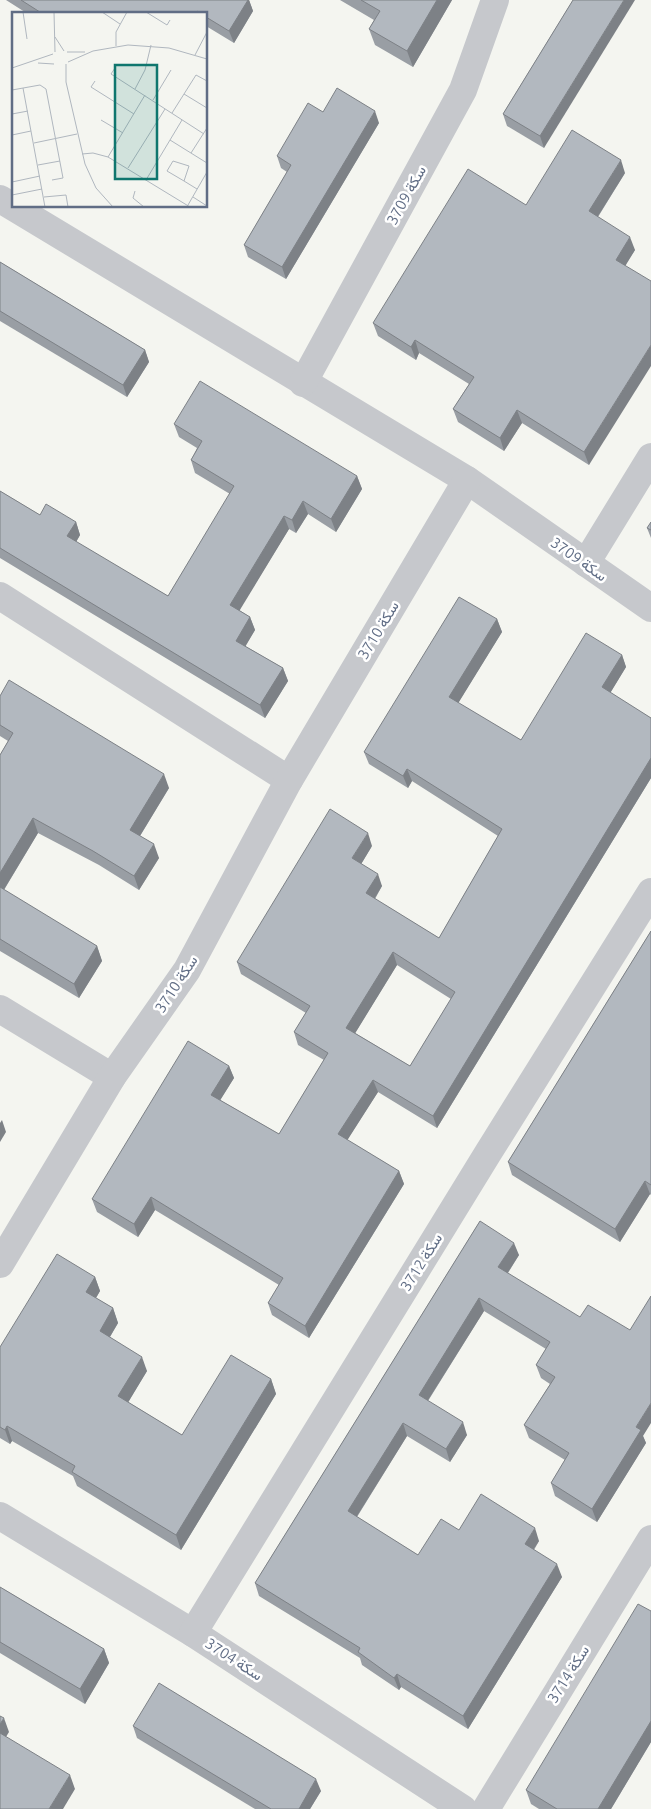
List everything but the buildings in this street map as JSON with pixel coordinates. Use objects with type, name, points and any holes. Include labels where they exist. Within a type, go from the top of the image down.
[{"type":"street","name":"سكة 3709","points":[[303,383],[463,90],[495,0]]},
{"type":"street","name":"سكة 3709","points":[[0,199],[12,206]]},
{"type":"street","name":"سكة 3709","points":[[15,208],[467,480],[651,608]]},
{"type":"street","points":[[586,563],[651,457]]},
{"type":"street","name":"سكة 3710","points":[[0,1264],[112,1077],[187,970],[289,780],[467,480]]},
{"type":"street","points":[[0,596],[289,780]]},
{"type":"street","name":"سكة 3712","points":[[193,1633],[651,892]]},
{"type":"street","points":[[0,1010],[112,1077]]},
{"type":"street","name":"سكة 3704","points":[[0,1516],[193,1633],[463,1809]]},
{"type":"street","name":"سكة 3714","points":[[486,1809],[651,1539]]}]
